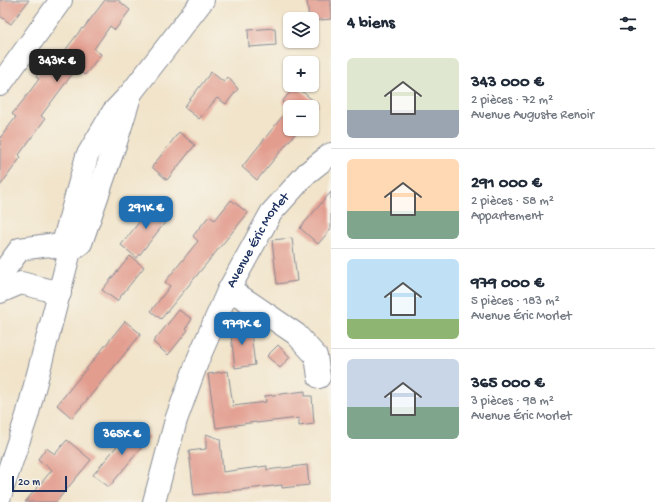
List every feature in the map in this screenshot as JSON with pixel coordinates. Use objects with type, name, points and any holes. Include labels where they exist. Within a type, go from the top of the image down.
[{"type":"street","points":[[0,85],[61,0]]},
{"type":"street","points":[[0,496],[27,416],[70,251],[81,243],[116,142],[131,93],[203,0]]},
{"type":"street","name":"Avenue Éric Morlet","points":[[154,502],[176,420],[199,357],[228,291],[271,213],[307,173],[331,154]]},
{"type":"street","points":[[0,276],[20,249],[49,245],[70,251]]},
{"type":"street","points":[[0,292],[21,282],[60,294]]},
{"type":"street","points":[[228,291],[240,296],[296,334],[316,356],[319,377]]},
{"type":"building","points":[[0,0],[29,0],[11,24],[0,16]]},
{"type":"building","points":[[105,0],[118,0],[130,10],[115,30],[110,26],[94,49],[101,54],[85,75],[76,69],[41,116],[45,119],[19,155],[21,157],[0,186],[0,138],[16,117],[12,114],[39,79],[36,77],[46,63],[52,68]]},
{"type":"building","points":[[331,0],[331,19],[319,20],[319,12],[308,12],[307,1]]},
{"type":"building","points":[[275,28],[276,45],[249,47],[248,30]]},
{"type":"building","points":[[211,72],[224,82],[228,77],[238,89],[226,104],[217,98],[199,119],[184,107]]},
{"type":"building","points":[[290,92],[303,92],[313,100],[284,100]]},
{"type":"building","points":[[283,116],[283,136],[293,136],[257,180],[242,167]]},
{"type":"building","points":[[179,132],[195,145],[167,180],[152,167]]},
{"type":"building","points":[[331,192],[331,229],[318,244],[300,228]]},
{"type":"building","points":[[231,200],[248,213],[161,319],[151,311],[170,286],[165,282],[198,241],[193,236],[209,216],[215,220]]},
{"type":"building","points":[[155,202],[171,215],[137,258],[121,245]]},
{"type":"building","points":[[292,238],[297,281],[277,284],[272,240]]},
{"type":"building","points":[[130,256],[144,267],[117,301],[102,290]]},
{"type":"building","points":[[179,310],[192,319],[186,328],[188,330],[168,355],[153,342]]},
{"type":"building","points":[[125,321],[141,334],[72,418],[57,405]]},
{"type":"building","points":[[250,325],[255,365],[235,368],[230,328]]},
{"type":"building","points":[[278,345],[290,357],[280,368],[267,356]]},
{"type":"building","points":[[228,371],[233,406],[266,402],[265,396],[305,391],[305,396],[312,396],[314,424],[299,426],[299,418],[216,428],[208,374]]},
{"type":"building","points":[[135,424],[150,437],[109,487],[93,475]]},
{"type":"building","points":[[206,434],[220,439],[223,472],[267,466],[267,470],[307,465],[309,485],[282,488],[282,485],[194,495],[189,451],[206,449]]},
{"type":"building","points":[[67,440],[91,460],[56,502],[25,502],[52,470],[38,459],[46,448],[55,454]]}]
